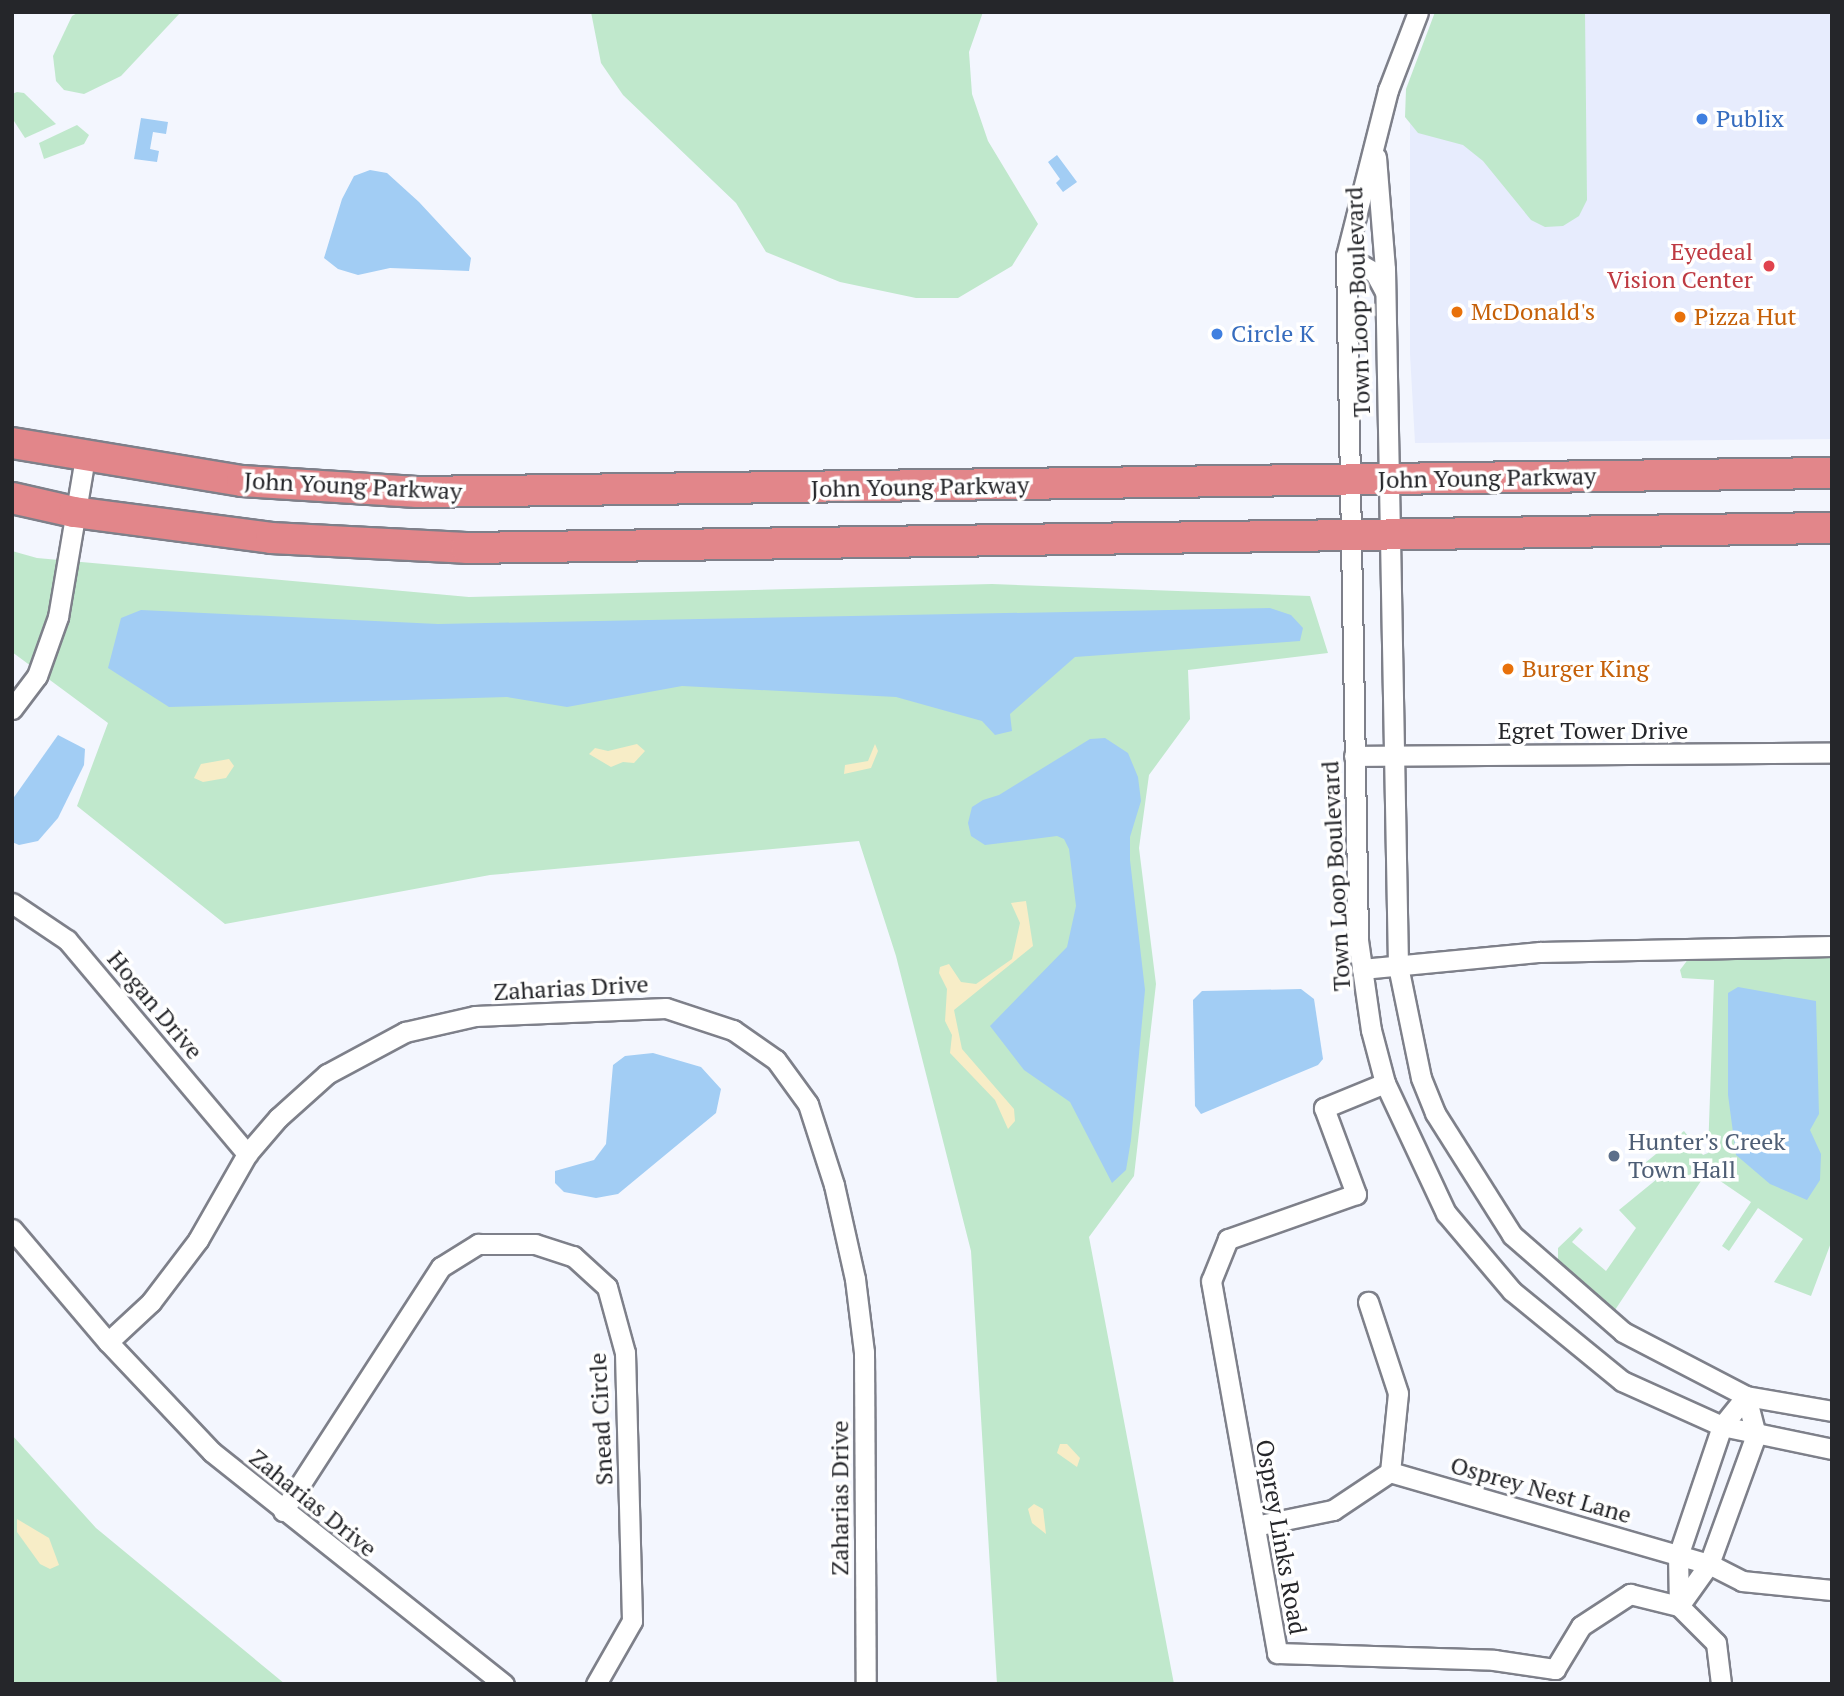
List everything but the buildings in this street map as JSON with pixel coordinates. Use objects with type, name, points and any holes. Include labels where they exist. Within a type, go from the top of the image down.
[{"type":"highway","name":"John Young Parkway","points":[[12,443],[85,458],[242,481],[417,492],[1832,473]]},
{"type":"highway","points":[[12,498],[74,512],[271,538],[466,548],[1832,528]]},
{"type":"street","name":"Town Loop Boulevard","points":[[1418,12],[1388,90],[1346,256],[1348,534],[1362,969],[1371,1030],[1385,1083],[1446,1213],[1512,1291],[1622,1381],[1721,1426],[1756,1436],[1832,1449]]},
{"type":"street","name":"Town Loop Boulevard","points":[[1375,142],[1385,293],[1398,966],[1421,1078],[1435,1113],[1512,1235],[1623,1332],[1746,1396],[1832,1411]]},
{"type":"street","points":[[1346,256],[1375,273],[1385,293]]},
{"type":"street","points":[[12,709],[37,676],[58,617],[85,458]]},
{"type":"street","name":"Egret Tower Drive","points":[[1354,756],[1832,753]]},
{"type":"street","name":"Hogan Drive","points":[[12,903],[66,940],[247,1154]]},
{"type":"street","points":[[1362,969],[1540,952],[1832,946]]},
{"type":"street","name":"Zaharias Drive","points":[[108,1342],[151,1302],[198,1240],[247,1154],[327,1074],[405,1032],[475,1016],[666,1008],[755,1042],[776,1060],[808,1104],[834,1185],[855,1279],[864,1352],[866,1684]]},
{"type":"street","name":"Osprey Links Road","points":[[1385,1083],[1324,1108],[1356,1194],[1228,1239],[1211,1281],[1277,1653],[1494,1660],[1555,1669],[1581,1626],[1630,1594],[1679,1606]]},
{"type":"street","name":"Zaharias Drive","points":[[12,1229],[108,1342],[212,1452],[504,1684]]},
{"type":"street","name":"Snead Circle","points":[[283,1511],[441,1267],[478,1244],[535,1244],[573,1256],[607,1287],[625,1353],[632,1621],[596,1684]]},
{"type":"street","points":[[1255,1526],[1333,1510],[1390,1472],[1398,1393],[1368,1302]]},
{"type":"street","points":[[1721,1684],[1716,1643],[1679,1606],[1678,1556],[1721,1426],[1746,1396]]},
{"type":"street","points":[[1679,1606],[1709,1564],[1756,1436],[1746,1396]]},
{"type":"street","name":"Osprey Nest Lane","points":[[1390,1472],[1709,1564],[1742,1581],[1832,1590]]},
{"type":"shaded area","points":[[1443,12],[1832,12],[1832,439],[1415,443],[1410,354],[1410,107]]},
{"type":"green space","points":[[79,12],[181,12],[121,76],[84,94],[64,90],[56,81],[53,56],[72,16]]},
{"type":"green space","points":[[591,12],[983,12],[969,52],[972,94],[988,141],[1038,224],[1012,266],[958,298],[916,298],[840,282],[766,252],[736,203],[623,95],[601,63]]},
{"type":"green space","points":[[1435,12],[1585,12],[1587,200],[1579,216],[1563,226],[1545,227],[1531,220],[1483,161],[1463,145],[1418,133],[1405,117],[1406,89]]},
{"type":"green space","points":[[24,93],[56,124],[25,138],[12,118],[12,94]]},
{"type":"green space","points":[[77,125],[89,135],[84,144],[44,159],[39,143]]},
{"type":"green space","points":[[12,551],[37,558],[469,597],[992,584],[1310,596],[1328,653],[1188,670],[1190,719],[1149,775],[1139,848],[1156,984],[1134,1176],[1089,1237],[1174,1684],[997,1684],[971,1251],[896,956],[859,841],[490,875],[225,924],[77,806],[108,723],[12,652]]},
{"type":"green space","points":[[1787,954],[1832,956],[1832,1240],[1811,1296],[1774,1282],[1803,1239],[1758,1208],[1729,1251],[1722,1246],[1751,1202],[1707,1172],[1613,1313],[1558,1265],[1558,1248],[1580,1227],[1583,1230],[1572,1242],[1606,1271],[1636,1228],[1619,1210],[1657,1179],[1645,1163],[1684,1131],[1703,1155],[1708,1153],[1714,980],[1682,978],[1680,970],[1689,958]]},
{"type":"green space","points":[[12,1435],[96,1528],[285,1684],[12,1684]]},
{"type":"sand","points":[[637,744],[645,751],[634,763],[623,762],[611,767],[589,754],[595,748],[608,751]]},
{"type":"sand","points":[[875,744],[878,751],[871,768],[844,774],[845,765],[868,761]]},
{"type":"sand","points":[[229,759],[234,766],[226,778],[203,782],[194,778],[201,764]]},
{"type":"sand","points":[[1026,901],[1033,946],[954,1010],[962,1049],[1014,1109],[1015,1121],[1008,1129],[995,1100],[950,1053],[952,1035],[945,1021],[947,989],[939,973],[940,967],[949,964],[961,982],[976,984],[1012,959],[1020,923],[1011,903]]},
{"type":"sand","points":[[1060,1444],[1067,1444],[1080,1458],[1077,1467],[1057,1453]]},
{"type":"sand","points":[[1034,1504],[1043,1509],[1046,1534],[1032,1523],[1028,1509]]},
{"type":"sand","points":[[17,1519],[49,1538],[59,1565],[50,1569],[40,1564],[17,1532]]},
{"type":"water","points":[[141,118],[168,122],[166,134],[153,132],[150,149],[159,151],[157,162],[134,159]]},
{"type":"water","points":[[1057,155],[1077,182],[1063,192],[1056,183],[1060,179],[1048,162]]},
{"type":"water","points":[[370,170],[387,173],[419,202],[471,258],[469,271],[390,268],[358,275],[338,269],[324,258],[342,199],[354,176]]},
{"type":"water","points":[[1270,608],[1291,615],[1303,628],[1300,641],[1075,657],[1010,714],[1012,731],[995,735],[982,721],[896,697],[682,686],[567,707],[507,697],[169,707],[108,668],[121,618],[141,610],[438,624]]},
{"type":"water","points":[[58,735],[85,749],[84,765],[58,818],[38,841],[19,845],[12,842],[12,800]]},
{"type":"water","points":[[1105,738],[1128,753],[1138,777],[1141,801],[1130,837],[1130,860],[1145,990],[1126,1170],[1112,1183],[1070,1102],[1024,1070],[990,1026],[1067,947],[1076,906],[1069,849],[1064,839],[1057,836],[985,845],[971,836],[968,823],[972,807],[983,800],[999,795],[1090,739]]},
{"type":"water","points":[[1738,987],[1816,1001],[1819,1114],[1810,1130],[1821,1154],[1820,1180],[1807,1200],[1770,1184],[1736,1155],[1728,1095],[1728,993]]},
{"type":"water","points":[[1301,989],[1314,999],[1323,1059],[1318,1065],[1201,1114],[1195,1106],[1193,1000],[1202,991]]},
{"type":"water","points":[[653,1053],[701,1067],[721,1089],[716,1113],[618,1194],[596,1198],[564,1192],[555,1183],[555,1171],[594,1160],[606,1144],[613,1065],[625,1056]]},
{"type":"place","name":"Publix","points":[[1702,119]]},
{"type":"place","name":"Eyedeal Vision Center","points":[[1769,266]]},
{"type":"place","name":"McDonald's","points":[[1457,312]]},
{"type":"place","name":"Pizza Hut","points":[[1680,317]]},
{"type":"place","name":"Circle K","points":[[1217,334]]},
{"type":"place","name":"Burger King","points":[[1508,669]]},
{"type":"place","name":"Hunter's Creek Town Hall","points":[[1614,1156]]}]
